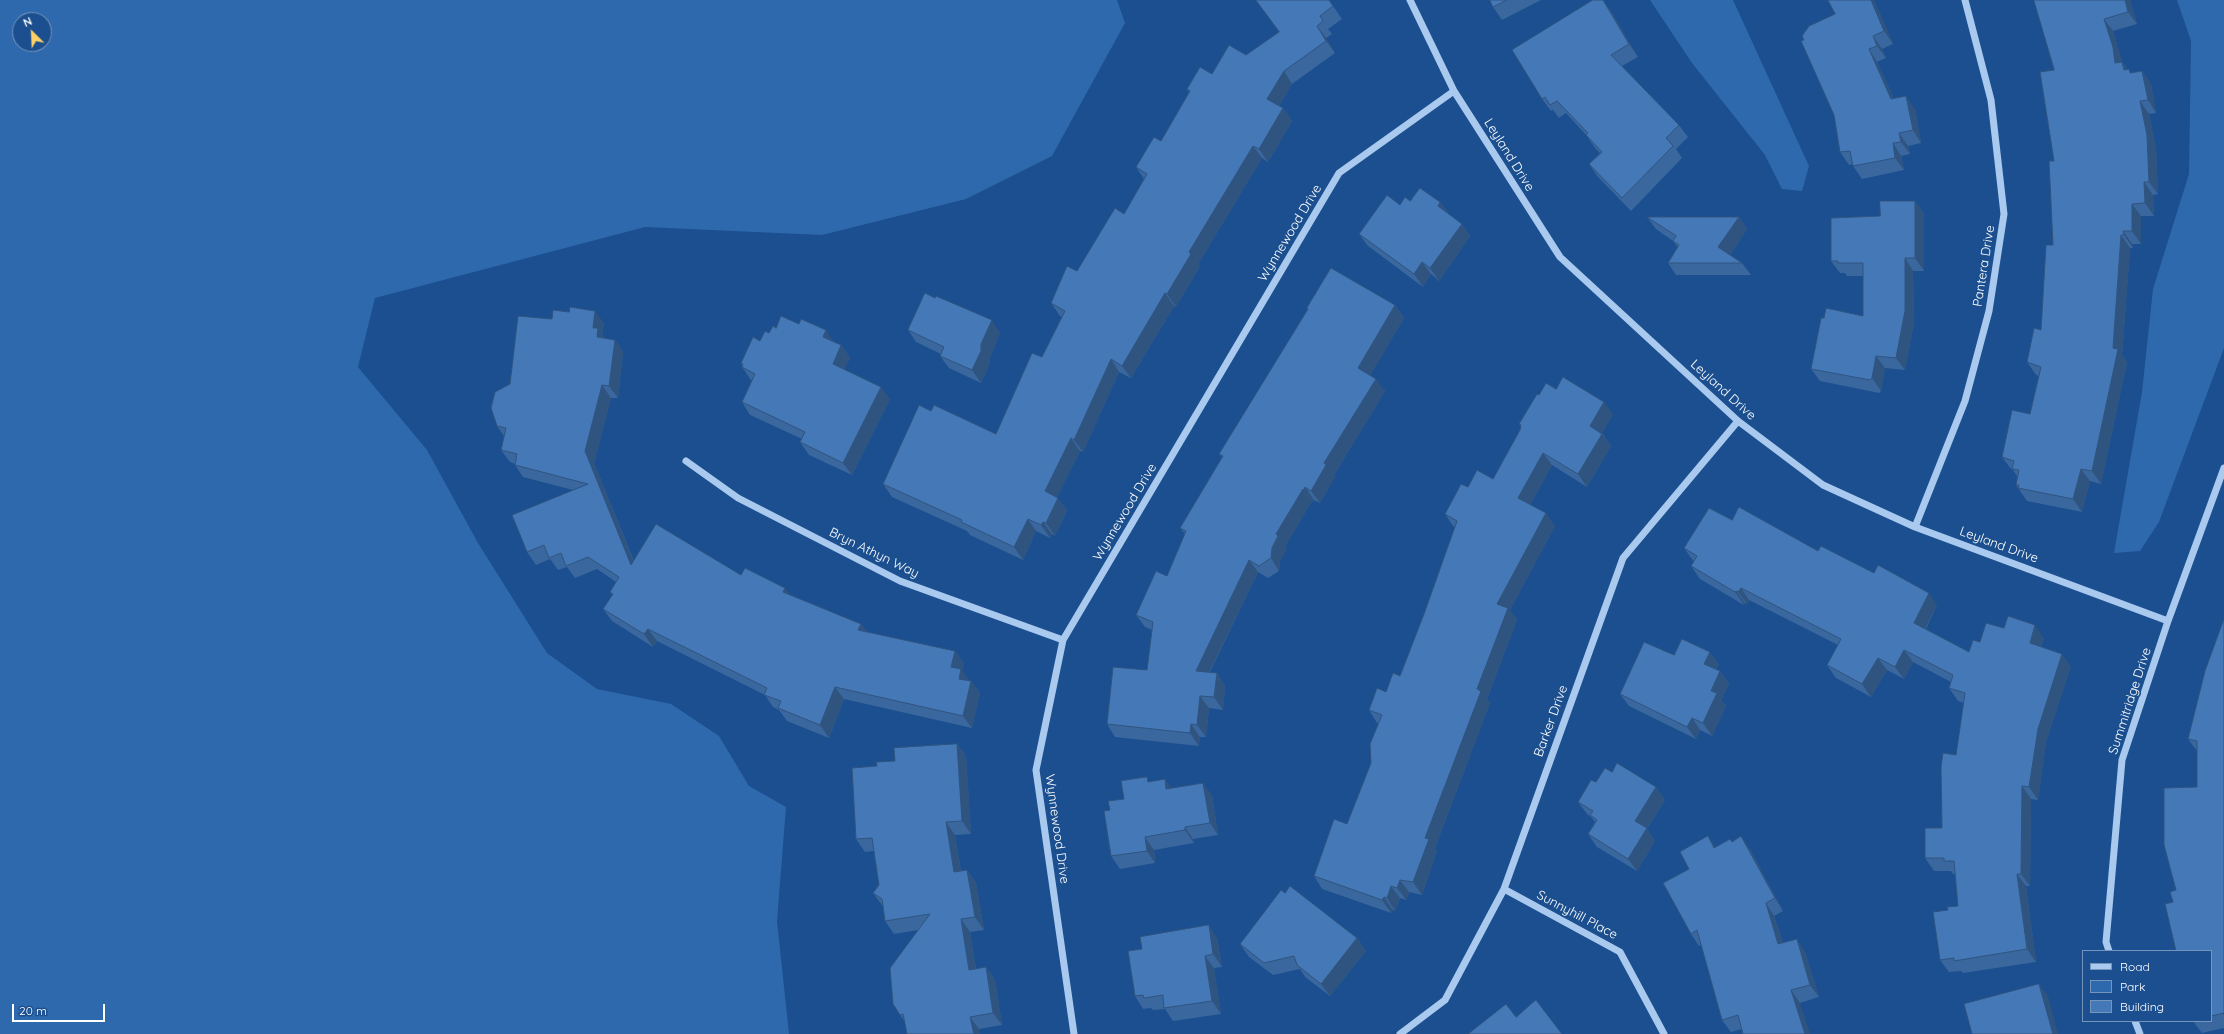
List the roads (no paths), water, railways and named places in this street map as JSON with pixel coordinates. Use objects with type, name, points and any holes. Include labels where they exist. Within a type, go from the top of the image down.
[{"type":"street","name":"Leyland Drive","points":[[1410,0],[1454,91],[1560,257],[1738,421],[1823,485],[1915,527],[2168,621]]},
{"type":"street","name":"Pantera Drive","points":[[1915,527],[1965,402],[1989,311],[2004,214],[1991,100],[1964,0]]},
{"type":"street","name":"Wynnewood Drive","points":[[1074,1034],[1036,770],[1063,640],[1339,173],[1454,91]]},
{"type":"street","name":"Barker Drive","points":[[1400,1034],[1445,1000],[1504,889],[1623,558],[1738,421]]},
{"type":"street","name":"Bryn Athyn Way","points":[[686,461],[738,498],[900,581],[1063,640]]},
{"type":"street","name":"Summitridge Drive","points":[[2109,950],[2106,942],[2122,760],[2168,621],[2224,468]]},
{"type":"street","name":"Sunnyhill Place","points":[[1504,889],[1620,952],[1664,1034]]},
{"type":"street","points":[[2135,1022],[2140,1034]]}]
